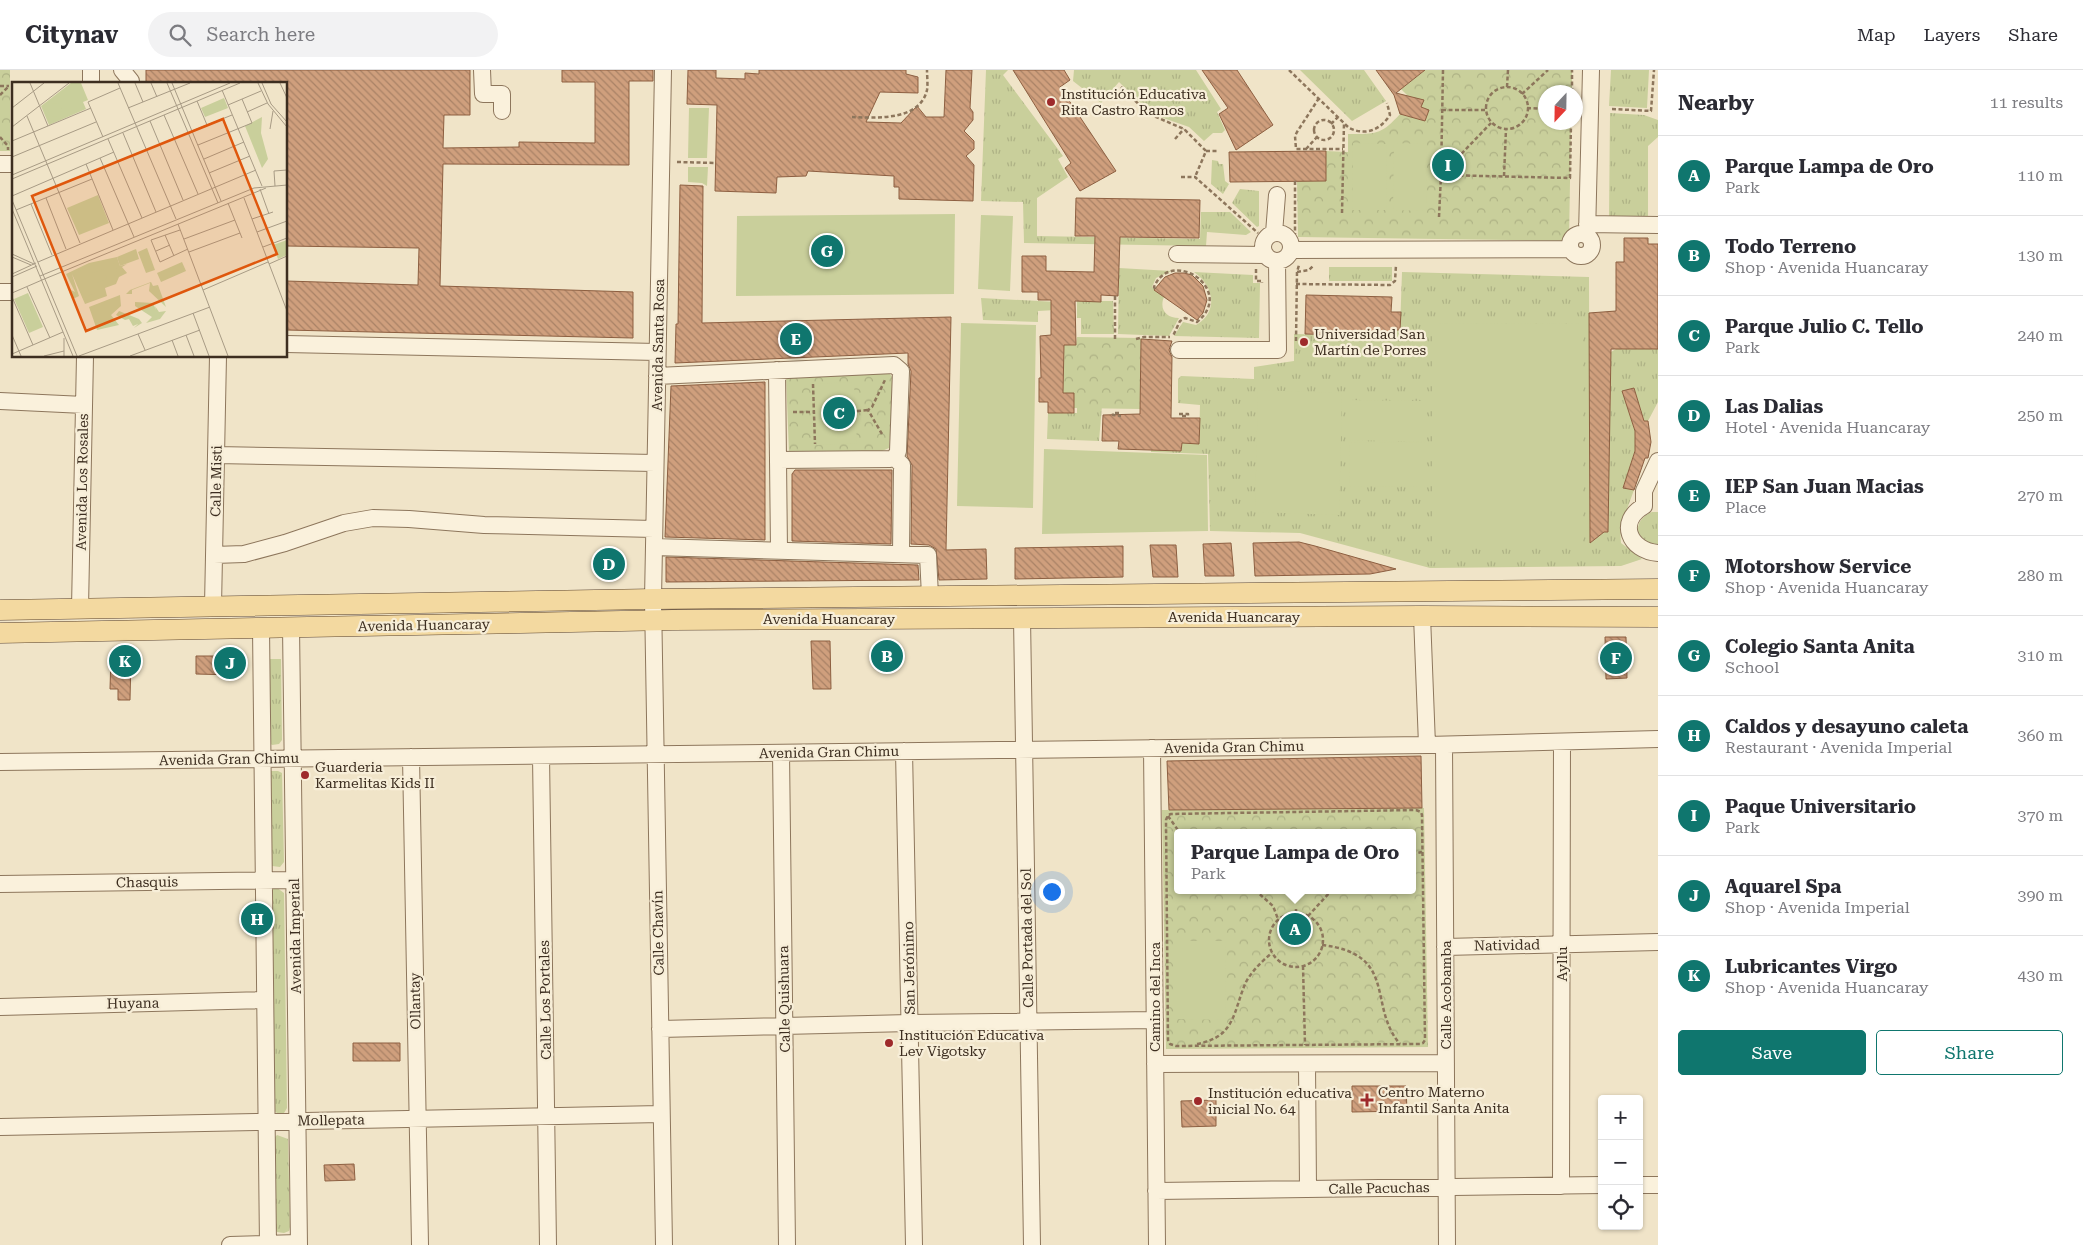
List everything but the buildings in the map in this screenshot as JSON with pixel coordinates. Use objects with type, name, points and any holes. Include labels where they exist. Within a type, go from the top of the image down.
[{"type":"main road","name":"Avenida Huancaray","points":[[0,610],[653,599],[1658,588]]},
{"type":"main road","name":"Avenida Huancaray","points":[[0,633],[653,621],[1422,616],[1658,617]]},
{"type":"street","points":[[122,70],[131,82]]},
{"type":"street","points":[[482,70],[483,94],[502,94],[502,111]]},
{"type":"street","name":"Avenida Santa Rosa","points":[[653,621],[663,70]]},
{"type":"street","points":[[1293,245],[1570,249],[1580,256],[1589,252],[1592,242],[1587,229],[1591,70]]},
{"type":"street","points":[[1274,233],[1277,195]]},
{"type":"street","points":[[1587,229],[1658,225]]},
{"type":"street","points":[[1176,344],[1278,350],[1263,250],[1264,242],[1266,237],[1279,233],[1287,237],[1293,245]]},
{"type":"street","points":[[1177,254],[1266,260],[1286,258],[1293,245]]},
{"type":"street","points":[[288,344],[657,352]]},
{"type":"street","name":"Avenida Los Rosales","points":[[80,608],[85,358]]},
{"type":"street","name":"Calle Misti","points":[[213,606],[218,358]]},
{"type":"street","points":[[657,376],[894,365],[899,367],[901,371],[898,451],[895,458]]},
{"type":"street","points":[[777,370],[779,550]]},
{"type":"street","points":[[0,400],[84,405]]},
{"type":"street","points":[[216,455],[655,464]]},
{"type":"street","points":[[778,460],[895,458]]},
{"type":"street","points":[[895,458],[902,465],[900,553]]},
{"type":"street","points":[[1658,461],[1644,491],[1651,506],[1638,509],[1630,520],[1630,534],[1634,542],[1640,548],[1658,553]]},
{"type":"street","points":[[214,555],[244,554],[285,543],[344,523],[373,518],[484,525],[654,529]]},
{"type":"street","points":[[654,546],[928,555],[930,596]]},
{"type":"street","points":[[1422,616],[1427,745]]},
{"type":"street","name":"Calle Portada del Sol","points":[[1022,618],[1023,750],[1030,1022],[1032,1245]]},
{"type":"street","name":"Calle Chavín","points":[[653,621],[664,1245]]},
{"type":"street","name":"Avenida Imperial","points":[[291,627],[298,1244]]},
{"type":"street","points":[[261,628],[268,1245]]},
{"type":"street","name":"Avenida Gran Chimu","points":[[0,762],[1444,745],[1658,739]]},
{"type":"street","name":"Ayllu","points":[[1561,1186],[1562,742]]},
{"type":"street","name":"Calle Acobamba","points":[[1444,745],[1447,1245]]},
{"type":"street","name":"Camino del Inca","points":[[1152,748],[1157,1245]]},
{"type":"street","name":"San Jerónimo","points":[[904,751],[914,1245]]},
{"type":"street","name":"Calle Quishuara","points":[[781,753],[787,1245]]},
{"type":"street","name":"Calle Los Portales","points":[[541,756],[548,1245]]},
{"type":"street","name":"Ollantay","points":[[411,757],[420,1245]]},
{"type":"street","name":"Chasquis","points":[[0,884],[294,880]]},
{"type":"street","name":"Natividad","points":[[1445,947],[1658,942]]},
{"type":"street","name":"Huyana","points":[[0,1007],[265,1000]]},
{"type":"street","points":[[660,1029],[1155,1020]]},
{"type":"street","points":[[1155,1064],[1446,1063]]},
{"type":"street","points":[[1307,1064],[1308,1189]]},
{"type":"street","name":"Mollepata","points":[[0,1127],[661,1114]]},
{"type":"street","name":"Calle Pacuchas","points":[[1156,1191],[1598,1185]]},
{"type":"street","points":[[1643,1185],[1658,1185]]},
{"type":"street","points":[[230,1245],[298,1244]]},
{"type":"path","points":[[852,117],[881,119],[907,112],[921,103],[927,90],[927,70]]},
{"type":"path","points":[[1290,70],[1349,128],[1360,132],[1375,130],[1390,115],[1387,103]]},
{"type":"path","points":[[1439,216],[1443,70]]},
{"type":"path","points":[[1507,87],[1508,70]]},
{"type":"path","points":[[1522,94],[1548,70]]},
{"type":"path","points":[[1572,70],[1572,85]]},
{"type":"path","points":[[1612,109],[1651,112],[1654,70]]},
{"type":"path","points":[[0,86],[9,86],[0,95]]},
{"type":"path","points":[[1120,87],[1152,116],[1184,129],[1206,151],[1219,151]]},
{"type":"path","points":[[1507,87],[1514,88],[1522,94],[1527,103],[1526,117],[1517,127],[1506,129],[1497,127],[1491,122],[1485,110],[1489,96],[1494,91],[1507,87]]},
{"type":"path","points":[[1319,98],[1295,136],[1296,149],[1343,149]]},
{"type":"path","points":[[1527,108],[1538,108]]},
{"type":"path","points":[[1442,110],[1485,110]]},
{"type":"path","points":[[1331,124],[1338,117]]},
{"type":"path","points":[[1323,120],[1331,124],[1334,130],[1330,138],[1324,140],[1317,137],[1314,129],[1317,123],[1323,120]]},
{"type":"path","points":[[1342,212],[1344,122]]},
{"type":"path","points":[[1441,175],[1491,122]]},
{"type":"path","points":[[1175,139],[1184,129]]},
{"type":"path","points":[[1504,176],[1506,129]]},
{"type":"path","points":[[1441,175],[1570,178],[1571,130]]},
{"type":"path","points":[[0,137],[8,146]]},
{"type":"path","points":[[1306,149],[1317,137]]},
{"type":"path","points":[[1195,176],[1206,151]]},
{"type":"path","points":[[677,162],[716,163]]},
{"type":"path","points":[[1181,177],[1195,176],[1258,233]]},
{"type":"path","points":[[1293,245],[1295,181]]},
{"type":"path","points":[[1262,281],[1256,281],[1266,260]]},
{"type":"path","points":[[1296,284],[1390,285],[1395,281],[1396,263]]},
{"type":"path","points":[[1155,289],[1155,284],[1161,277],[1178,271],[1192,273],[1200,278],[1208,291],[1210,297],[1202,319],[1197,322],[1185,318],[1180,321],[1176,344]]},
{"type":"path","points":[[1296,341],[1297,272]]},
{"type":"path","points":[[1115,296],[1115,339]]},
{"type":"path","points":[[857,411],[868,410],[872,407],[887,375]]},
{"type":"path","points":[[813,377],[816,448]]},
{"type":"path","points":[[868,410],[887,442]]},
{"type":"path","points":[[791,412],[814,412]]},
{"type":"path","points":[[1179,414],[1188,414],[1188,416],[1182,416],[1182,418]]},
{"type":"path","points":[[1416,810],[1421,812],[1425,1040],[1420,1044],[1188,1046],[1170,1044],[1168,1040],[1166,820],[1168,815],[1416,810]]},
{"type":"path","points":[[1168,815],[1177,829]]},
{"type":"path","points":[[1416,853],[1422,852]]},
{"type":"path","points":[[1260,894],[1273,906],[1278,919]]},
{"type":"path","points":[[1308,916],[1328,894]]},
{"type":"path","points":[[1296,907],[1296,914]]},
{"type":"path","points":[[1296,914],[1308,916],[1313,920],[1321,931],[1322,945],[1316,958],[1303,966],[1294,967],[1285,965],[1278,960],[1272,953],[1268,941],[1271,929],[1278,919],[1285,915],[1296,914]]},
{"type":"path","points":[[1322,945],[1348,950],[1368,965],[1380,988],[1393,1036],[1400,1044]]},
{"type":"path","points":[[1188,1046],[1208,1042],[1219,1036],[1231,1024],[1247,981],[1258,966],[1272,953]]},
{"type":"path","points":[[1303,966],[1305,1045]]},
{"type":"green space","points":[[0,70],[10,70],[10,151],[0,151]]},
{"type":"green space","points":[[986,70],[1008,70],[1003,75],[1063,156],[1058,159],[1068,177],[1037,198],[1037,236],[1200,239],[1201,212],[1230,212],[1251,232],[1246,235],[1207,232],[1206,246],[1024,243],[1023,202],[981,201]]},
{"type":"green space","points":[[1074,70],[1196,70],[1221,109],[1217,112],[1225,130],[1222,133],[1213,133],[1204,141],[1189,127],[1152,114],[1119,82],[1101,103],[1073,81]]},
{"type":"green space","points":[[1300,70],[1364,70],[1386,101],[1352,121]]},
{"type":"green space","points":[[1422,70],[1572,70],[1572,85],[1538,85],[1538,130],[1571,130],[1569,241],[1298,237],[1297,181],[1326,181],[1326,151],[1348,152],[1348,134],[1365,134],[1383,130],[1400,114],[1425,121],[1429,110],[1421,107],[1423,100],[1408,96],[1401,89],[1423,72]]},
{"type":"green space","points":[[1611,70],[1649,70],[1647,108],[1609,106]]},
{"type":"green space","points":[[689,108],[709,108],[707,158],[688,158]]},
{"type":"green space","points":[[1610,113],[1644,115],[1658,120],[1658,137],[1648,146],[1648,218],[1609,217]]},
{"type":"green space","points":[[1353,143],[1387,144],[1386,210],[1352,210]]},
{"type":"green space","points":[[1394,143],[1427,144],[1426,211],[1393,210]]},
{"type":"green space","points":[[1212,160],[1223,164],[1225,181],[1229,184],[1223,194],[1211,184]]},
{"type":"green space","points":[[688,167],[708,167],[707,186],[702,183],[688,182]]},
{"type":"green space","points":[[1240,189],[1259,191],[1259,226],[1257,227],[1232,203]]},
{"type":"green space","points":[[955,214],[954,294],[736,296],[737,216]]},
{"type":"green space","points":[[981,215],[1013,216],[1010,291],[978,289]]},
{"type":"green space","points":[[1329,267],[1392,267],[1392,281],[1329,281]]},
{"type":"green space","points":[[1119,268],[1171,271],[1156,278],[1152,287],[1164,297],[1162,305],[1167,315],[1179,318],[1169,336],[1118,334]]},
{"type":"green space","points":[[1194,272],[1253,275],[1253,283],[1260,283],[1259,338],[1174,336],[1183,322],[1196,325],[1203,320],[1211,306],[1211,299],[1206,284]]},
{"type":"green space","points":[[1402,272],[1589,277],[1590,543],[1608,529],[1611,352],[1616,349],[1658,349],[1658,402],[1648,421],[1644,421],[1634,388],[1622,391],[1635,431],[1635,451],[1623,488],[1634,490],[1620,528],[1621,543],[1642,559],[1621,566],[1430,568],[1300,533],[1210,531],[1208,454],[1151,452],[1151,446],[1181,451],[1182,443],[1199,443],[1200,405],[1178,403],[1178,379],[1181,376],[1254,379],[1254,367],[1294,361],[1294,334],[1390,336],[1391,330],[1400,330]]},
{"type":"green space","points":[[981,298],[1057,302],[1056,310],[1038,311],[1038,322],[983,320]]},
{"type":"green space","points":[[1077,301],[1113,301],[1114,334],[1081,334],[1081,318],[1077,318]]},
{"type":"green space","points":[[961,323],[1036,325],[1033,508],[957,506]]},
{"type":"green space","points":[[1432,323],[1583,324],[1583,547],[1432,547]]},
{"type":"green space","points":[[1077,337],[1141,338],[1140,409],[1074,408],[1074,393],[1063,393],[1064,345],[1076,345]]},
{"type":"green space","points":[[886,369],[894,379],[889,448],[882,451],[789,453],[786,375]]},
{"type":"green space","points":[[854,382],[857,443],[817,445],[814,384]]},
{"type":"green space","points":[[1258,390],[1342,393],[1339,515],[1255,512]]},
{"type":"green space","points":[[1349,400],[1427,401],[1427,442],[1349,440]]},
{"type":"green space","points":[[1077,406],[1102,406],[1099,441],[1047,439],[1048,413],[1077,413]]},
{"type":"green space","points":[[1350,442],[1426,443],[1426,487],[1349,486]]},
{"type":"green space","points":[[1044,449],[1207,455],[1208,531],[1042,534]]},
{"type":"green space","points":[[1652,512],[1658,512],[1658,546],[1648,544],[1638,533],[1638,526],[1641,520]]},
{"type":"green space","points":[[266,659],[281,659],[282,740],[279,744],[272,745],[266,739]]},
{"type":"green space","points":[[270,771],[282,773],[284,862],[280,867],[272,866],[268,861]]},
{"type":"green space","points":[[1424,808],[1428,1047],[1166,1049],[1162,810]]},
{"type":"green space","points":[[276,887],[284,893],[287,1108],[284,1113],[277,1113],[272,1109],[271,888]]},
{"type":"green space","points":[[1175,941],[1225,941],[1226,1020],[1175,1019]]},
{"type":"green space","points":[[277,1135],[288,1139],[290,1227],[289,1231],[284,1233],[277,1232],[274,1228],[274,1138]]},
{"type":"place","name":"Institución Educativa Rita Castro Ramos","points":[[1051,102]]},
{"type":"place","name":"Paque Universitario","points":[[1448,165]]},
{"type":"place","name":"Colegio Santa Anita","points":[[827,251]]},
{"type":"place","name":"IEP San Juan Macias","points":[[796,339]]},
{"type":"place","name":"Universidad San Martín de Porres","points":[[1304,342]]},
{"type":"place","name":"Parque Julio C. Tello","points":[[839,413]]},
{"type":"place","name":"Las Dalias","points":[[609,564]]},
{"type":"place","name":"Todo Terreno","points":[[887,656]]},
{"type":"place","name":"Motorshow Service","points":[[1616,658]]},
{"type":"place","name":"Lubricantes Virgo","points":[[125,661]]},
{"type":"place","name":"Aquarel Spa","points":[[230,663]]},
{"type":"place","name":"Guarderia Karmelitas Kids II","points":[[305,775]]},
{"type":"place","name":"Caldos y desayuno caleta","points":[[257,919]]},
{"type":"place","name":"Parque Lampa de Oro","points":[[1295,929]]},
{"type":"place","name":"Institución Educativa Lev Vigotsky","points":[[889,1043]]},
{"type":"place","name":"Centro Materno Infantil Santa Anita","points":[[1367,1100]]},
{"type":"place","name":"Institución educativa inicial No. 64","points":[[1198,1101]]}]
